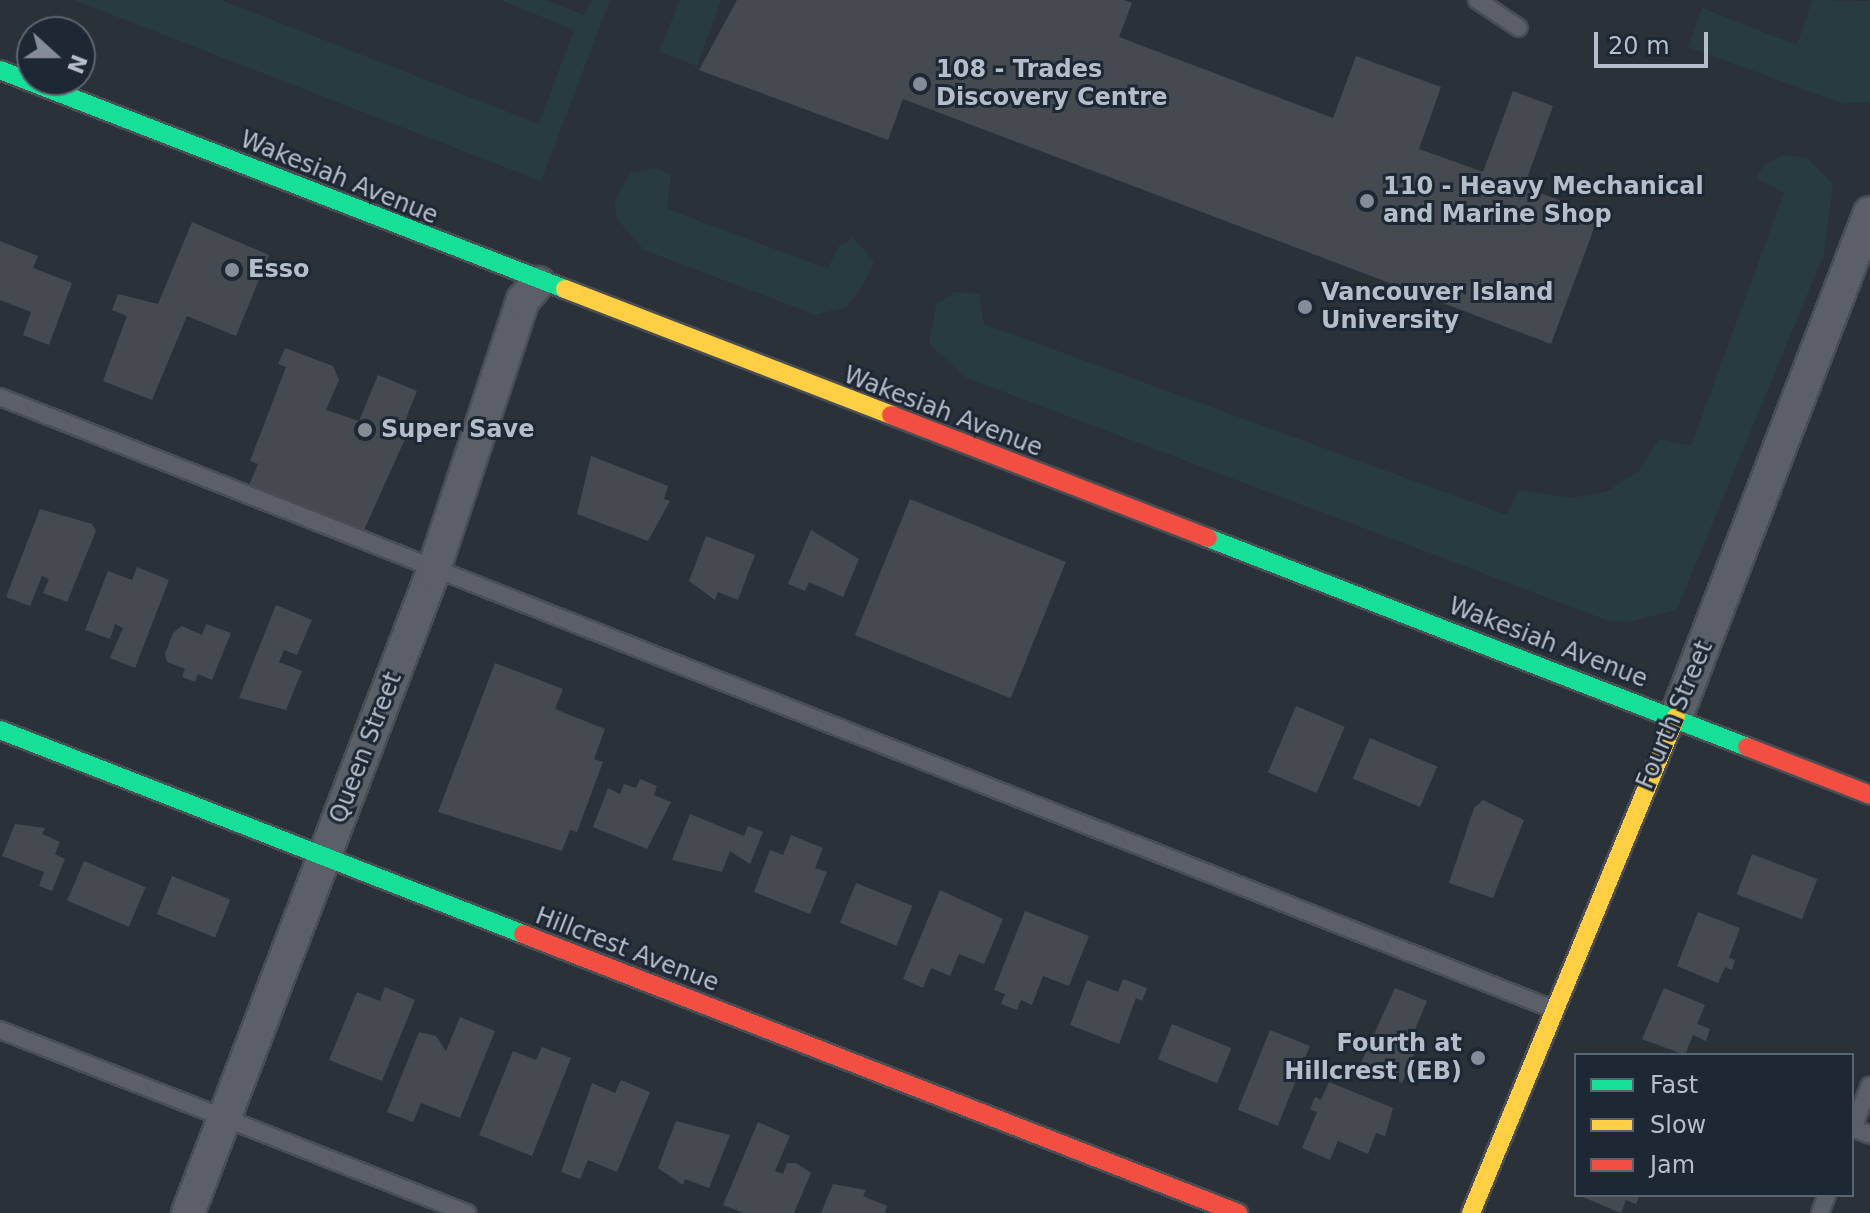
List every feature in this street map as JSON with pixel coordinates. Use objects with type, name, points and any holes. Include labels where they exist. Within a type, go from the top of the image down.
[{"type":"main road","name":"Wakesiah Avenue","points":[[0,70],[538,283],[1676,717],[1870,795]]},
{"type":"main road","name":"Fourth Street","points":[[1471,1213],[1676,717]]},
{"type":"main road","name":"Hillcrest Avenue","points":[[0,730],[1238,1213]]},
{"type":"street","name":"Fourth Street","points":[[1676,717],[1870,213]]},
{"type":"street","name":"Queen Street","points":[[188,1213],[433,572],[523,300],[538,283]]},
{"type":"lane","points":[[1477,0],[1519,28]]},
{"type":"lane","points":[[0,397],[433,572],[1553,1009]]},
{"type":"lane","points":[[0,1030],[467,1213]]},
{"type":"lane","points":[[1854,1124],[1870,1085]]},
{"type":"green space","points":[[74,0],[221,0],[539,124],[574,30],[501,0],[545,0],[584,15],[592,0],[610,0],[541,181]]},
{"type":"green space","points":[[680,0],[721,0],[697,66],[659,52]]},
{"type":"green space","points":[[1812,0],[1870,1],[1870,102],[1841,103],[1688,47],[1702,8],[1797,45]]},
{"type":"green space","points":[[1784,155],[1807,158],[1833,184],[1824,254],[1677,609],[1631,622],[1609,621],[967,378],[929,344],[936,305],[955,292],[979,294],[984,324],[1507,515],[1518,490],[1570,498],[1606,492],[1639,471],[1659,439],[1691,446],[1784,193],[1756,178],[1764,165]]},
{"type":"green space","points":[[655,168],[671,174],[667,209],[828,269],[838,247],[853,238],[874,261],[862,287],[846,307],[816,315],[644,250],[618,220],[614,203],[630,173]]},
{"type":"building","name":"110 - Heavy Mechanical and Marine Shop","points":[[737,0],[1124,0],[1132,3],[1119,37],[1333,118],[1356,56],[1441,87],[1419,149],[1483,172],[1513,91],[1553,106],[1524,187],[1599,215],[1551,344],[903,99],[888,140],[699,70]]},
{"type":"building","points":[[192,222],[269,255],[236,336],[187,316],[152,400],[103,381],[127,316],[112,310],[118,294],[158,304]]},
{"type":"building","points":[[0,241],[38,256],[33,268],[72,283],[49,345],[23,335],[31,312],[0,300]]},
{"type":"building","points":[[285,348],[333,366],[339,380],[326,410],[359,421],[378,375],[417,391],[399,436],[405,439],[364,530],[249,485],[258,464],[250,461],[286,367],[278,364]]},
{"type":"building","points":[[591,456],[668,486],[664,499],[670,501],[648,541],[577,514]]},
{"type":"building","points":[[910,499],[1066,562],[1011,698],[855,635]]},
{"type":"building","points":[[40,509],[92,524],[96,531],[67,602],[43,593],[49,579],[42,576],[30,606],[6,597]]},
{"type":"building","points":[[811,530],[859,559],[843,597],[809,582],[805,591],[788,584]]},
{"type":"building","points":[[706,536],[755,555],[738,600],[718,592],[715,600],[689,581]]},
{"type":"building","points":[[137,567],[169,580],[135,668],[110,658],[123,628],[115,624],[110,639],[85,630],[108,571],[132,580]]},
{"type":"building","points":[[276,605],[312,620],[297,655],[284,650],[279,662],[302,671],[286,710],[239,698]]},
{"type":"building","points":[[206,624],[231,633],[212,680],[198,674],[195,682],[182,677],[185,669],[167,662],[165,654],[173,633],[182,626],[202,635]]},
{"type":"building","points":[[495,663],[563,689],[555,709],[605,729],[594,759],[603,762],[577,832],[570,830],[562,851],[438,812]]},
{"type":"building","points":[[1296,706],[1345,727],[1317,793],[1268,772]]},
{"type":"building","points":[[1370,738],[1437,767],[1420,807],[1353,779]]},
{"type":"building","points":[[640,779],[657,786],[654,795],[671,802],[647,849],[593,827],[608,788],[620,794],[624,784],[636,788]]},
{"type":"building","points":[[1483,800],[1524,820],[1493,898],[1449,883],[1474,808]]},
{"type":"building","points":[[690,814],[744,836],[748,826],[763,832],[750,864],[730,851],[722,872],[672,860]]},
{"type":"building","points":[[15,824],[45,828],[42,834],[60,842],[55,854],[65,859],[52,891],[39,886],[44,872],[2,856]]},
{"type":"building","points":[[791,835],[823,848],[815,868],[827,872],[810,914],[754,892],[770,850],[783,855]]},
{"type":"building","points":[[1752,854],[1817,879],[1802,919],[1737,894]]},
{"type":"building","points":[[84,861],[146,887],[129,927],[67,901]]},
{"type":"building","points":[[172,876],[230,900],[215,938],[157,914]]},
{"type":"building","points":[[856,883],[913,906],[896,946],[840,923]]},
{"type":"building","points":[[940,890],[1003,919],[984,964],[959,954],[950,976],[931,968],[923,988],[903,979]]},
{"type":"building","points":[[1025,911],[1089,936],[1069,986],[1043,976],[1032,1005],[1021,1000],[1017,1010],[1001,1004],[1005,994],[994,990]]},
{"type":"building","points":[[1698,912],[1740,928],[1729,958],[1735,960],[1732,970],[1725,967],[1718,983],[1677,966]]},
{"type":"building","points":[[1123,979],[1147,988],[1142,1001],[1136,998],[1119,1044],[1070,1025],[1087,980],[1118,992]]},
{"type":"building","points":[[385,987],[415,1000],[382,1081],[329,1060],[357,992],[380,1001]]},
{"type":"building","points":[[1395,988],[1427,1001],[1414,1032],[1422,1035],[1402,1083],[1360,1065]]},
{"type":"building","points":[[1664,988],[1705,1005],[1697,1024],[1710,1029],[1706,1041],[1693,1035],[1686,1053],[1642,1039]]},
{"type":"building","points":[[460,1017],[495,1031],[460,1118],[421,1103],[413,1122],[387,1112],[419,1032],[436,1036],[446,1051]]},
{"type":"building","points":[[1172,1024],[1231,1048],[1217,1083],[1158,1059]]},
{"type":"building","points":[[1270,1030],[1310,1046],[1278,1126],[1238,1110]]},
{"type":"building","points":[[542,1047],[571,1058],[532,1156],[479,1135],[513,1051],[536,1060]]},
{"type":"building","points":[[621,1080],[650,1092],[617,1172],[588,1160],[580,1179],[561,1172],[592,1083],[615,1093]]},
{"type":"building","points":[[1329,1082],[1393,1108],[1385,1136],[1376,1133],[1368,1154],[1338,1141],[1330,1160],[1302,1148],[1317,1112],[1310,1109],[1315,1097],[1321,1100]]},
{"type":"building","points":[[676,1121],[730,1135],[709,1188],[685,1179],[683,1185],[658,1168]]},
{"type":"building","points":[[758,1122],[790,1136],[775,1171],[783,1174],[787,1163],[796,1163],[811,1173],[794,1213],[743,1213],[723,1205]]},
{"type":"building","points":[[833,1184],[866,1190],[863,1196],[887,1206],[885,1213],[821,1213]]},
{"type":"building","points":[[1583,1197],[1639,1197],[1636,1204],[1626,1200],[1621,1213]]},
{"type":"traffic: fast","points":[[0,70],[565,289]]},
{"type":"traffic: fast","points":[[1208,538],[1747,747]]},
{"type":"traffic: fast","points":[[0,730],[523,934]]},
{"type":"traffic: slow","points":[[565,289],[891,415]]},
{"type":"traffic: slow","points":[[1471,1213],[1676,717]]},
{"type":"traffic: jam","points":[[891,415],[1208,538]]},
{"type":"traffic: jam","points":[[1747,747],[1870,795]]},
{"type":"traffic: jam","points":[[523,934],[1238,1213]]},
{"type":"place","name":"108 - Trades Discovery Centre","points":[[920,84]]},
{"type":"place","name":"110 - Heavy Mechanical and Marine Shop","points":[[1367,201]]},
{"type":"place","name":"Esso","points":[[232,270]]},
{"type":"place","name":"Vancouver Island University","points":[[1305,307]]},
{"type":"place","name":"Super Save","points":[[365,430]]},
{"type":"place","name":"Fourth at Hillcrest (EB)","points":[[1478,1058]]}]
